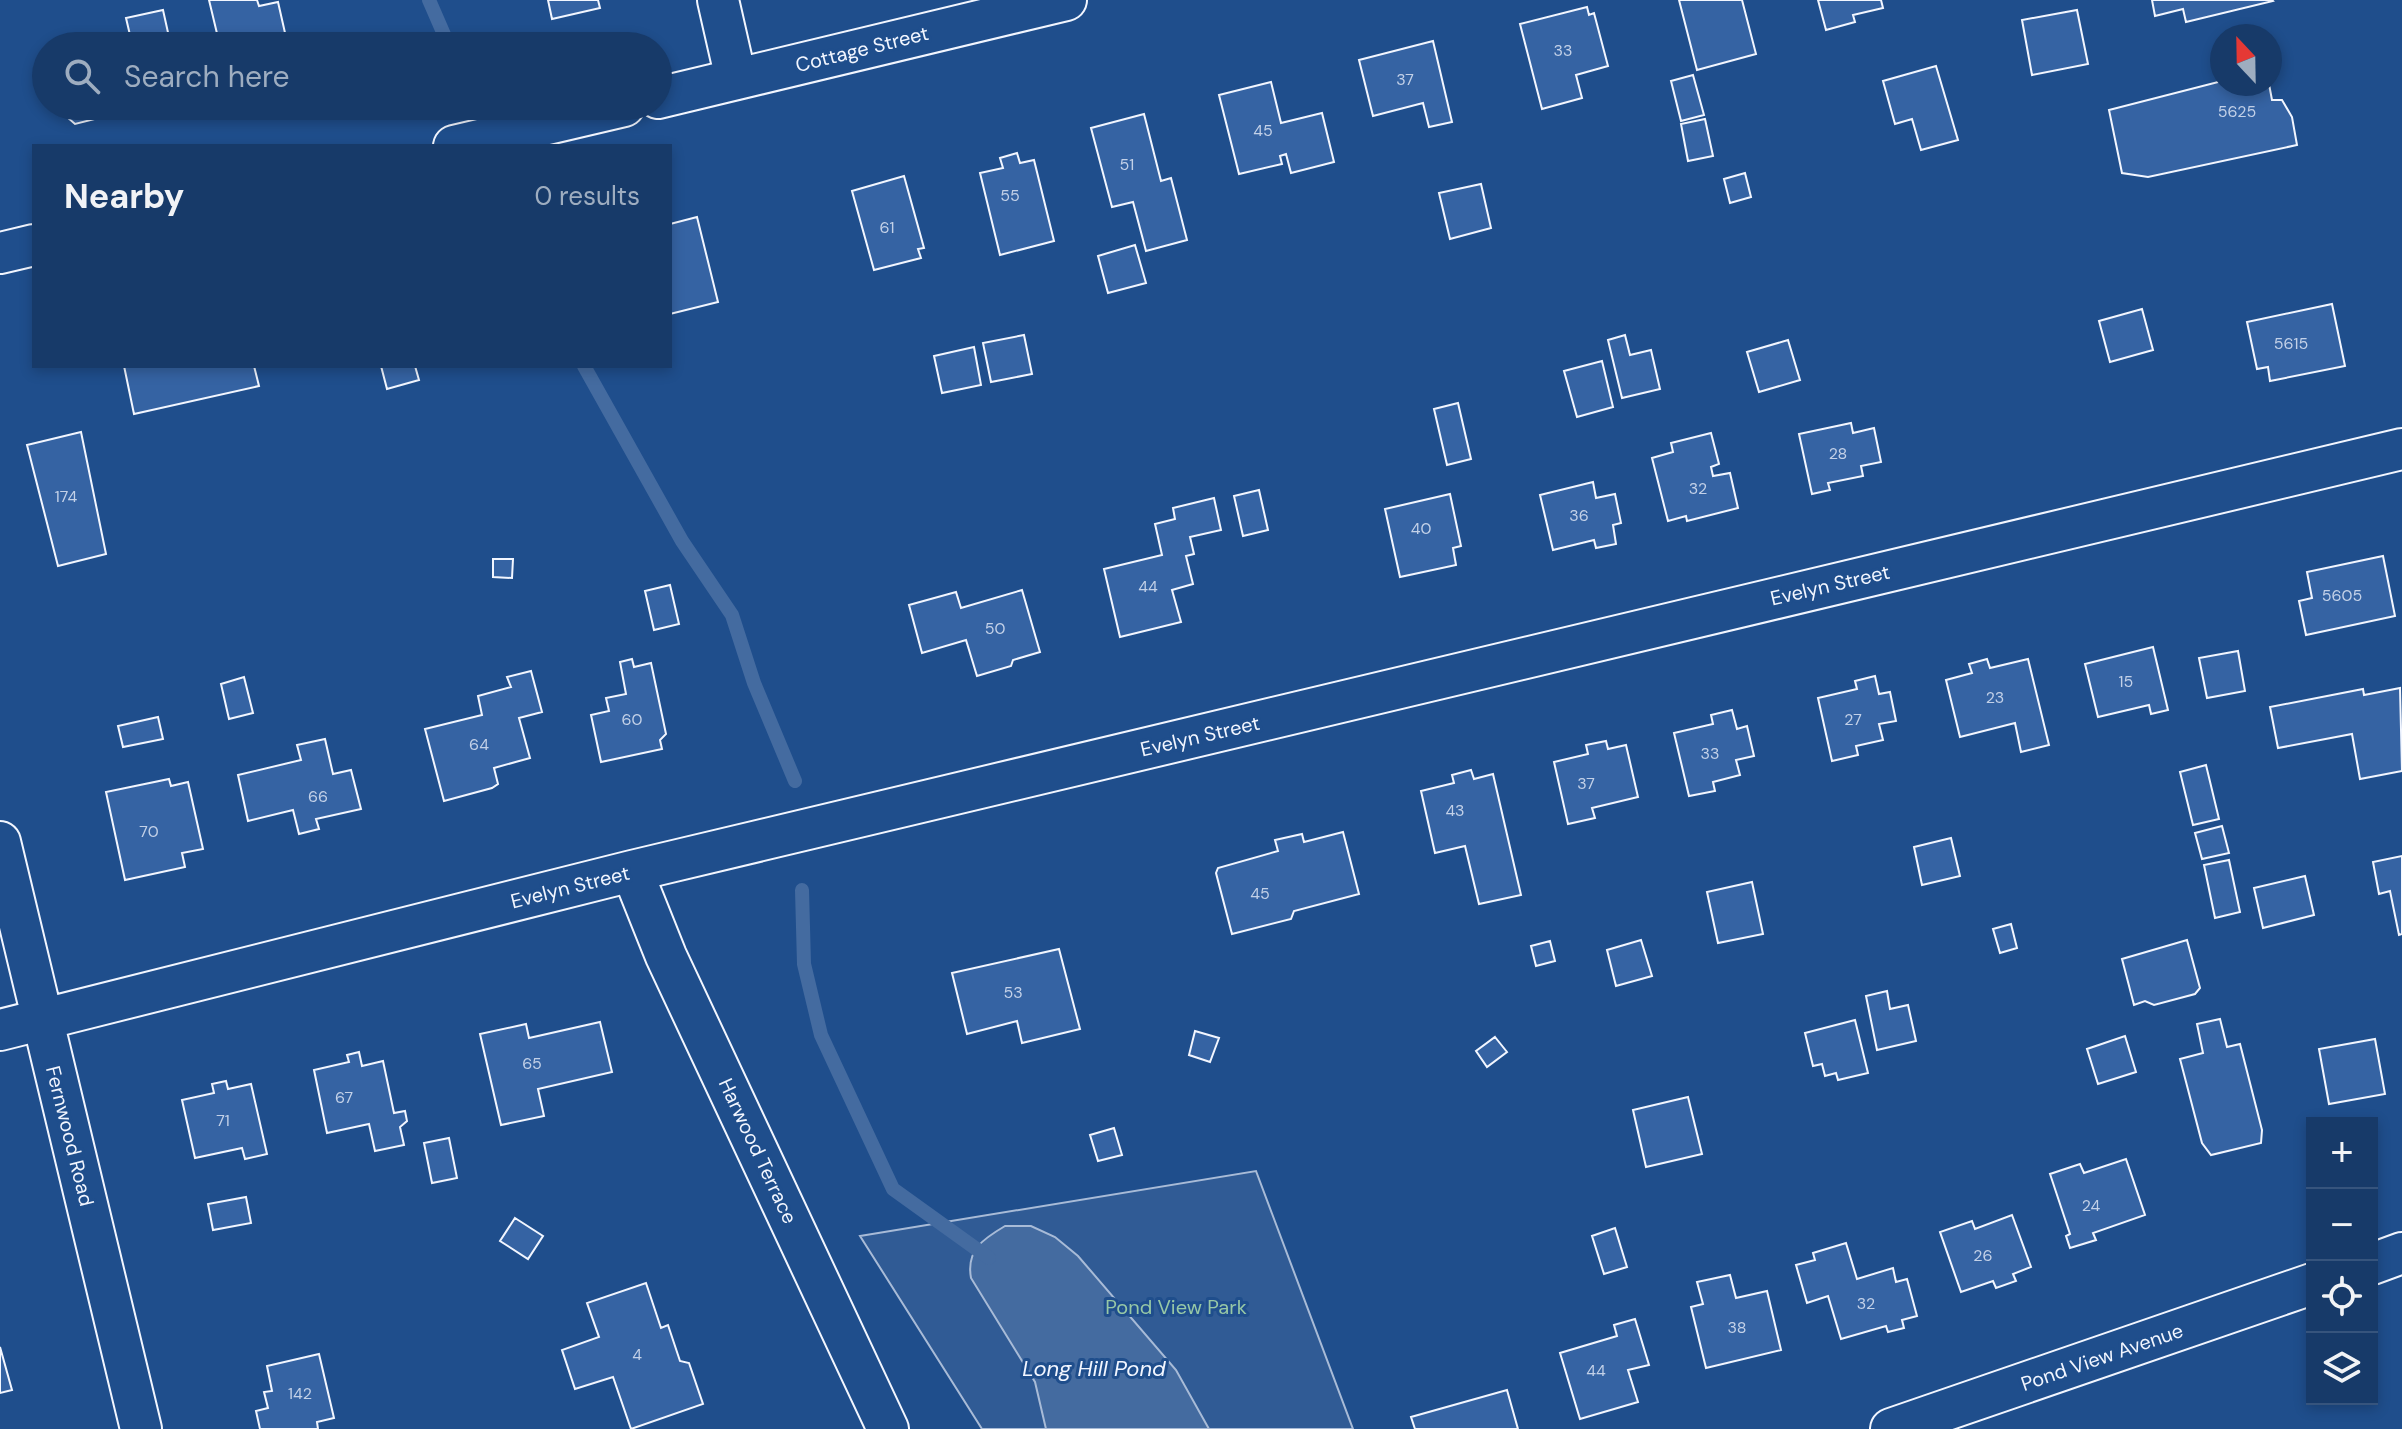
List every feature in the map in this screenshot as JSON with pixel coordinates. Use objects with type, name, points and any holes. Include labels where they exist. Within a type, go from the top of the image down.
[{"type":"street","points":[[718,0],[736,79]]},
{"type":"street","name":"Cottage Street","points":[[672,95],[1066,0]]},
{"type":"street","points":[[462,144],[564,120]]},
{"type":"street","points":[[0,253],[32,245]]},
{"type":"street","name":"Evelyn Street","points":[[0,1030],[632,871],[2402,449]]},
{"type":"street","name":"Fernwood Road","points":[[0,842],[141,1429]]},
{"type":"street","name":"Harwood Terrace","points":[[632,871],[666,956],[888,1429]]},
{"type":"street","points":[[2378,1262],[2402,1253]]},
{"type":"street","name":"Pond View Avenue","points":[[1891,1429],[2306,1286]]},
{"type":"shaded area","name":"Pond View Park","points":[[1256,1171],[1353,1429],[982,1429],[860,1236]]},
{"type":"water","name":"Long Hill Pond","points":[[1005,1226],[1031,1226],[1055,1237],[1078,1256],[1176,1370],[1209,1429],[1046,1429],[1035,1382],[971,1278],[971,1260],[978,1246]]},
{"type":"building","points":[[209,0],[257,0],[259,6],[278,2],[285,32],[217,32]]},
{"type":"building","points":[[548,0],[598,0],[600,8],[552,19]]},
{"type":"building","points":[[1679,0],[1742,0],[1756,54],[1697,70]]},
{"type":"building","points":[[1818,0],[1881,0],[1883,8],[1853,15],[1855,22],[1826,30]]},
{"type":"building","points":[[2152,0],[2273,1],[2186,22],[2183,9],[2155,16]]},
{"type":"building","points":[[1587,7],[1589,15],[1594,13],[1608,66],[1576,75],[1582,98],[1542,109],[1520,24]]},
{"type":"building","points":[[163,10],[168,32],[129,32],[126,18]]},
{"type":"building","points":[[2077,10],[2088,64],[2032,75],[2022,20]]},
{"type":"building","points":[[1433,41],[1452,122],[1429,127],[1423,103],[1373,116],[1359,60]]},
{"type":"building","points":[[1936,66],[1958,140],[1921,150],[1912,119],[1895,124],[1883,81]]},
{"type":"building","points":[[1693,75],[1704,115],[1681,121],[1671,81]]},
{"type":"building","points":[[1271,82],[1281,123],[1322,113],[1334,162],[1291,173],[1286,154],[1280,156],[1282,164],[1239,174],[1219,95]]},
{"type":"building","points":[[2210,84],[2210,96],[2271,96],[2272,100],[2282,100],[2292,117],[2297,145],[2148,177],[2122,173],[2109,110]]},
{"type":"building","points":[[1144,114],[1161,181],[1171,178],[1187,240],[1146,251],[1133,202],[1112,207],[1091,128]]},
{"type":"building","points":[[1705,119],[1713,156],[1688,161],[1681,124]]},
{"type":"building","points":[[70,120],[91,120],[75,124]]},
{"type":"building","points":[[1017,153],[1020,163],[1034,160],[1054,241],[1000,255],[980,173],[1003,168],[1000,158]]},
{"type":"building","points":[[1745,173],[1751,197],[1730,203],[1724,179]]},
{"type":"building","points":[[904,176],[924,248],[918,249],[921,258],[874,270],[852,191]]},
{"type":"building","points":[[1481,184],[1491,228],[1450,239],[1439,193]]},
{"type":"building","points":[[697,217],[718,302],[672,314],[672,223]]},
{"type":"building","points":[[1135,245],[1146,283],[1108,293],[1098,256]]},
{"type":"building","points":[[2332,304],[2345,366],[2270,381],[2268,367],[2257,369],[2247,322]]},
{"type":"building","points":[[2142,309],[2153,350],[2110,362],[2099,321]]},
{"type":"building","points":[[1024,335],[1032,374],[991,382],[983,343]]},
{"type":"building","points":[[1625,335],[1630,355],[1651,350],[1660,389],[1622,398],[1608,340]]},
{"type":"building","points":[[1788,340],[1800,380],[1759,392],[1747,352]]},
{"type":"building","points":[[974,347],[981,385],[942,393],[934,356]]},
{"type":"building","points":[[1602,361],[1613,407],[1577,417],[1564,371]]},
{"type":"building","points":[[124,368],[254,368],[259,386],[134,414]]},
{"type":"building","points":[[382,368],[416,368],[419,380],[387,389]]},
{"type":"building","points":[[1458,403],[1471,459],[1447,465],[1434,409]]},
{"type":"building","points":[[1851,423],[1853,433],[1874,428],[1881,462],[1861,466],[1863,476],[1828,483],[1830,490],[1812,494],[1799,434]]},
{"type":"building","points":[[81,432],[106,554],[58,566],[27,445]]},
{"type":"building","points":[[1711,433],[1719,464],[1711,467],[1713,476],[1730,473],[1738,508],[1687,521],[1686,516],[1668,521],[1652,458],[1673,452],[1671,443]]},
{"type":"building","points":[[1593,482],[1596,498],[1615,494],[1621,523],[1613,525],[1616,544],[1596,548],[1594,540],[1553,550],[1540,495]]},
{"type":"building","points":[[1259,490],[1268,530],[1243,536],[1234,496]]},
{"type":"building","points":[[1450,494],[1461,546],[1453,548],[1456,565],[1400,577],[1385,509]]},
{"type":"building","points":[[1214,498],[1221,530],[1190,537],[1194,554],[1186,556],[1193,584],[1172,590],[1181,622],[1120,637],[1104,569],[1162,555],[1155,524],[1175,519],[1173,508]]},
{"type":"building","points":[[2383,556],[2395,616],[2306,635],[2299,601],[2312,598],[2307,572]]},
{"type":"building","points":[[493,559],[513,559],[512,578],[493,577]]},
{"type":"building","points":[[670,585],[679,624],[654,630],[645,591]]},
{"type":"building","points":[[1022,590],[1040,652],[1013,660],[1011,666],[977,676],[966,640],[922,653],[909,605],[956,592],[961,608]]},
{"type":"building","points":[[2153,647],[2168,710],[2151,714],[2149,705],[2098,717],[2085,664]]},
{"type":"building","points":[[2238,651],[2245,691],[2207,698],[2199,658]]},
{"type":"building","points":[[632,659],[634,667],[651,663],[666,734],[660,740],[662,749],[601,762],[591,715],[609,711],[606,698],[626,694],[620,662]]},
{"type":"building","points":[[1987,659],[1990,668],[2028,659],[2049,745],[2021,752],[2015,723],[1960,737],[1946,680],[1972,673],[1969,664]]},
{"type":"building","points":[[531,671],[542,712],[519,718],[530,758],[494,768],[498,784],[492,788],[444,801],[425,729],[482,715],[478,696],[511,687],[507,677]]},
{"type":"building","points":[[1875,676],[1879,694],[1890,692],[1896,721],[1879,724],[1883,740],[1856,746],[1858,755],[1832,761],[1818,698],[1857,689],[1855,681]]},
{"type":"building","points":[[244,677],[253,713],[229,719],[221,684]]},
{"type":"building","points":[[2400,688],[2402,771],[2360,779],[2352,734],[2278,748],[2270,707],[2363,689],[2364,695]]},
{"type":"building","points":[[1732,710],[1737,729],[1747,726],[1754,756],[1736,760],[1740,775],[1713,782],[1715,791],[1689,796],[1674,733],[1713,724],[1711,715]]},
{"type":"building","points":[[158,717],[163,739],[123,747],[118,726]]},
{"type":"building","points":[[325,739],[333,774],[351,770],[361,809],[316,819],[319,829],[299,834],[293,810],[248,821],[238,775],[301,760],[297,745]]},
{"type":"building","points":[[1606,741],[1608,749],[1626,745],[1638,797],[1592,808],[1595,818],[1568,824],[1554,762],[1588,754],[1586,745]]},
{"type":"building","points":[[2206,765],[2219,819],[2193,825],[2180,772]]},
{"type":"building","points":[[1471,770],[1474,779],[1493,774],[1521,895],[1479,904],[1465,846],[1435,853],[1421,791],[1454,783],[1452,775]]},
{"type":"building","points":[[169,779],[171,786],[188,782],[203,849],[182,853],[185,867],[125,880],[106,792]]},
{"type":"building","points":[[2222,826],[2229,853],[2202,859],[2195,833]]},
{"type":"building","points":[[1343,832],[1359,894],[1294,911],[1291,919],[1232,934],[1216,873],[1218,868],[1278,851],[1275,840],[1302,834],[1304,842]]},
{"type":"building","points":[[1951,838],[1960,876],[1922,885],[1914,847]]},
{"type":"building","points":[[2402,856],[2402,934],[2399,935],[2390,891],[2379,894],[2373,862]]},
{"type":"building","points":[[2229,860],[2240,912],[2215,918],[2204,865]]},
{"type":"building","points":[[2305,876],[2314,915],[2263,928],[2254,888]]},
{"type":"building","points":[[1752,882],[1763,934],[1718,943],[1707,892]]},
{"type":"building","points":[[2011,924],[2017,948],[2000,953],[1993,929]]},
{"type":"building","points":[[1641,940],[1652,976],[1616,986],[1607,950]]},
{"type":"building","points":[[2187,940],[2200,988],[2195,994],[2154,1005],[2145,1001],[2134,1005],[2122,959]]},
{"type":"building","points":[[1550,941],[1555,961],[1536,966],[1531,946]]},
{"type":"building","points":[[1059,949],[1080,1029],[1022,1043],[1017,1021],[967,1034],[952,973]]},
{"type":"building","points":[[1887,991],[1890,1009],[1908,1005],[1916,1041],[1877,1050],[1866,996]]},
{"type":"building","points":[[2220,1019],[2227,1047],[2240,1044],[2262,1130],[2261,1143],[2211,1155],[2202,1143],[2180,1059],[2203,1053],[2197,1024]]},
{"type":"building","points":[[1855,1020],[1868,1073],[1838,1080],[1836,1073],[1825,1076],[1822,1064],[1813,1066],[1805,1033]]},
{"type":"building","points":[[600,1022],[612,1072],[538,1089],[544,1116],[501,1125],[480,1034],[526,1024],[529,1038]]},
{"type":"building","points":[[1195,1031],[1219,1038],[1210,1062],[1189,1055]]},
{"type":"building","points":[[2125,1036],[2136,1072],[2098,1084],[2087,1049]]},
{"type":"building","points":[[1495,1037],[1507,1052],[1487,1067],[1476,1051]]},
{"type":"building","points":[[2375,1039],[2385,1094],[2329,1104],[2319,1049]]},
{"type":"building","points":[[359,1052],[362,1066],[383,1061],[394,1113],[405,1111],[407,1121],[400,1127],[404,1145],[375,1151],[369,1124],[327,1133],[314,1070],[349,1062],[347,1055]]},
{"type":"building","points":[[226,1081],[228,1089],[251,1084],[267,1154],[245,1159],[242,1148],[195,1158],[182,1100],[214,1093],[212,1084]]},
{"type":"building","points":[[1688,1097],[1702,1154],[1646,1167],[1633,1110]]},
{"type":"building","points":[[1114,1128],[1122,1155],[1098,1161],[1090,1135]]},
{"type":"building","points":[[449,1138],[457,1178],[432,1183],[424,1143]]},
{"type":"building","points":[[2126,1159],[2145,1215],[2093,1233],[2096,1240],[2070,1248],[2066,1236],[2070,1234],[2050,1174],[2080,1164],[2084,1173]]},
{"type":"building","points":[[246,1197],[251,1223],[213,1230],[208,1204]]},
{"type":"building","points":[[2012,1215],[2031,1267],[2013,1274],[2016,1281],[1996,1288],[1993,1281],[1961,1292],[1940,1232],[1972,1221],[1975,1229]]},
{"type":"building","points":[[515,1218],[543,1236],[528,1259],[500,1241]]},
{"type":"building","points":[[1615,1228],[1627,1267],[1604,1274],[1592,1236]]},
{"type":"building","points":[[1846,1243],[1857,1279],[1893,1268],[1896,1282],[1907,1279],[1917,1316],[1902,1320],[1904,1328],[1888,1332],[1886,1326],[1841,1339],[1828,1296],[1807,1303],[1796,1265],[1815,1260],[1813,1253]]},
{"type":"building","points":[[1730,1275],[1736,1298],[1767,1291],[1781,1350],[1706,1368],[1691,1307],[1703,1304],[1697,1282]]},
{"type":"building","points":[[646,1283],[661,1328],[668,1325],[680,1361],[689,1363],[703,1404],[631,1429],[613,1377],[575,1389],[562,1350],[599,1337],[587,1303]]},
{"type":"building","points":[[1635,1319],[1649,1365],[1628,1370],[1638,1402],[1580,1419],[1560,1353],[1617,1336],[1614,1325]]},
{"type":"building","points":[[0,1347],[12,1390],[0,1393]]},
{"type":"building","points":[[319,1354],[334,1418],[317,1422],[318,1429],[260,1429],[256,1411],[268,1408],[264,1392],[272,1391],[267,1366]]},
{"type":"building","points":[[1507,1390],[1518,1429],[1415,1429],[1411,1417]]},
{"type":"waterway","points":[[429,0],[443,32]]},
{"type":"waterway","points":[[585,368],[682,541],[732,615],[754,683],[795,781]]},
{"type":"waterway","points":[[802,890],[804,964],[821,1035],[893,1189],[989,1258]]}]
